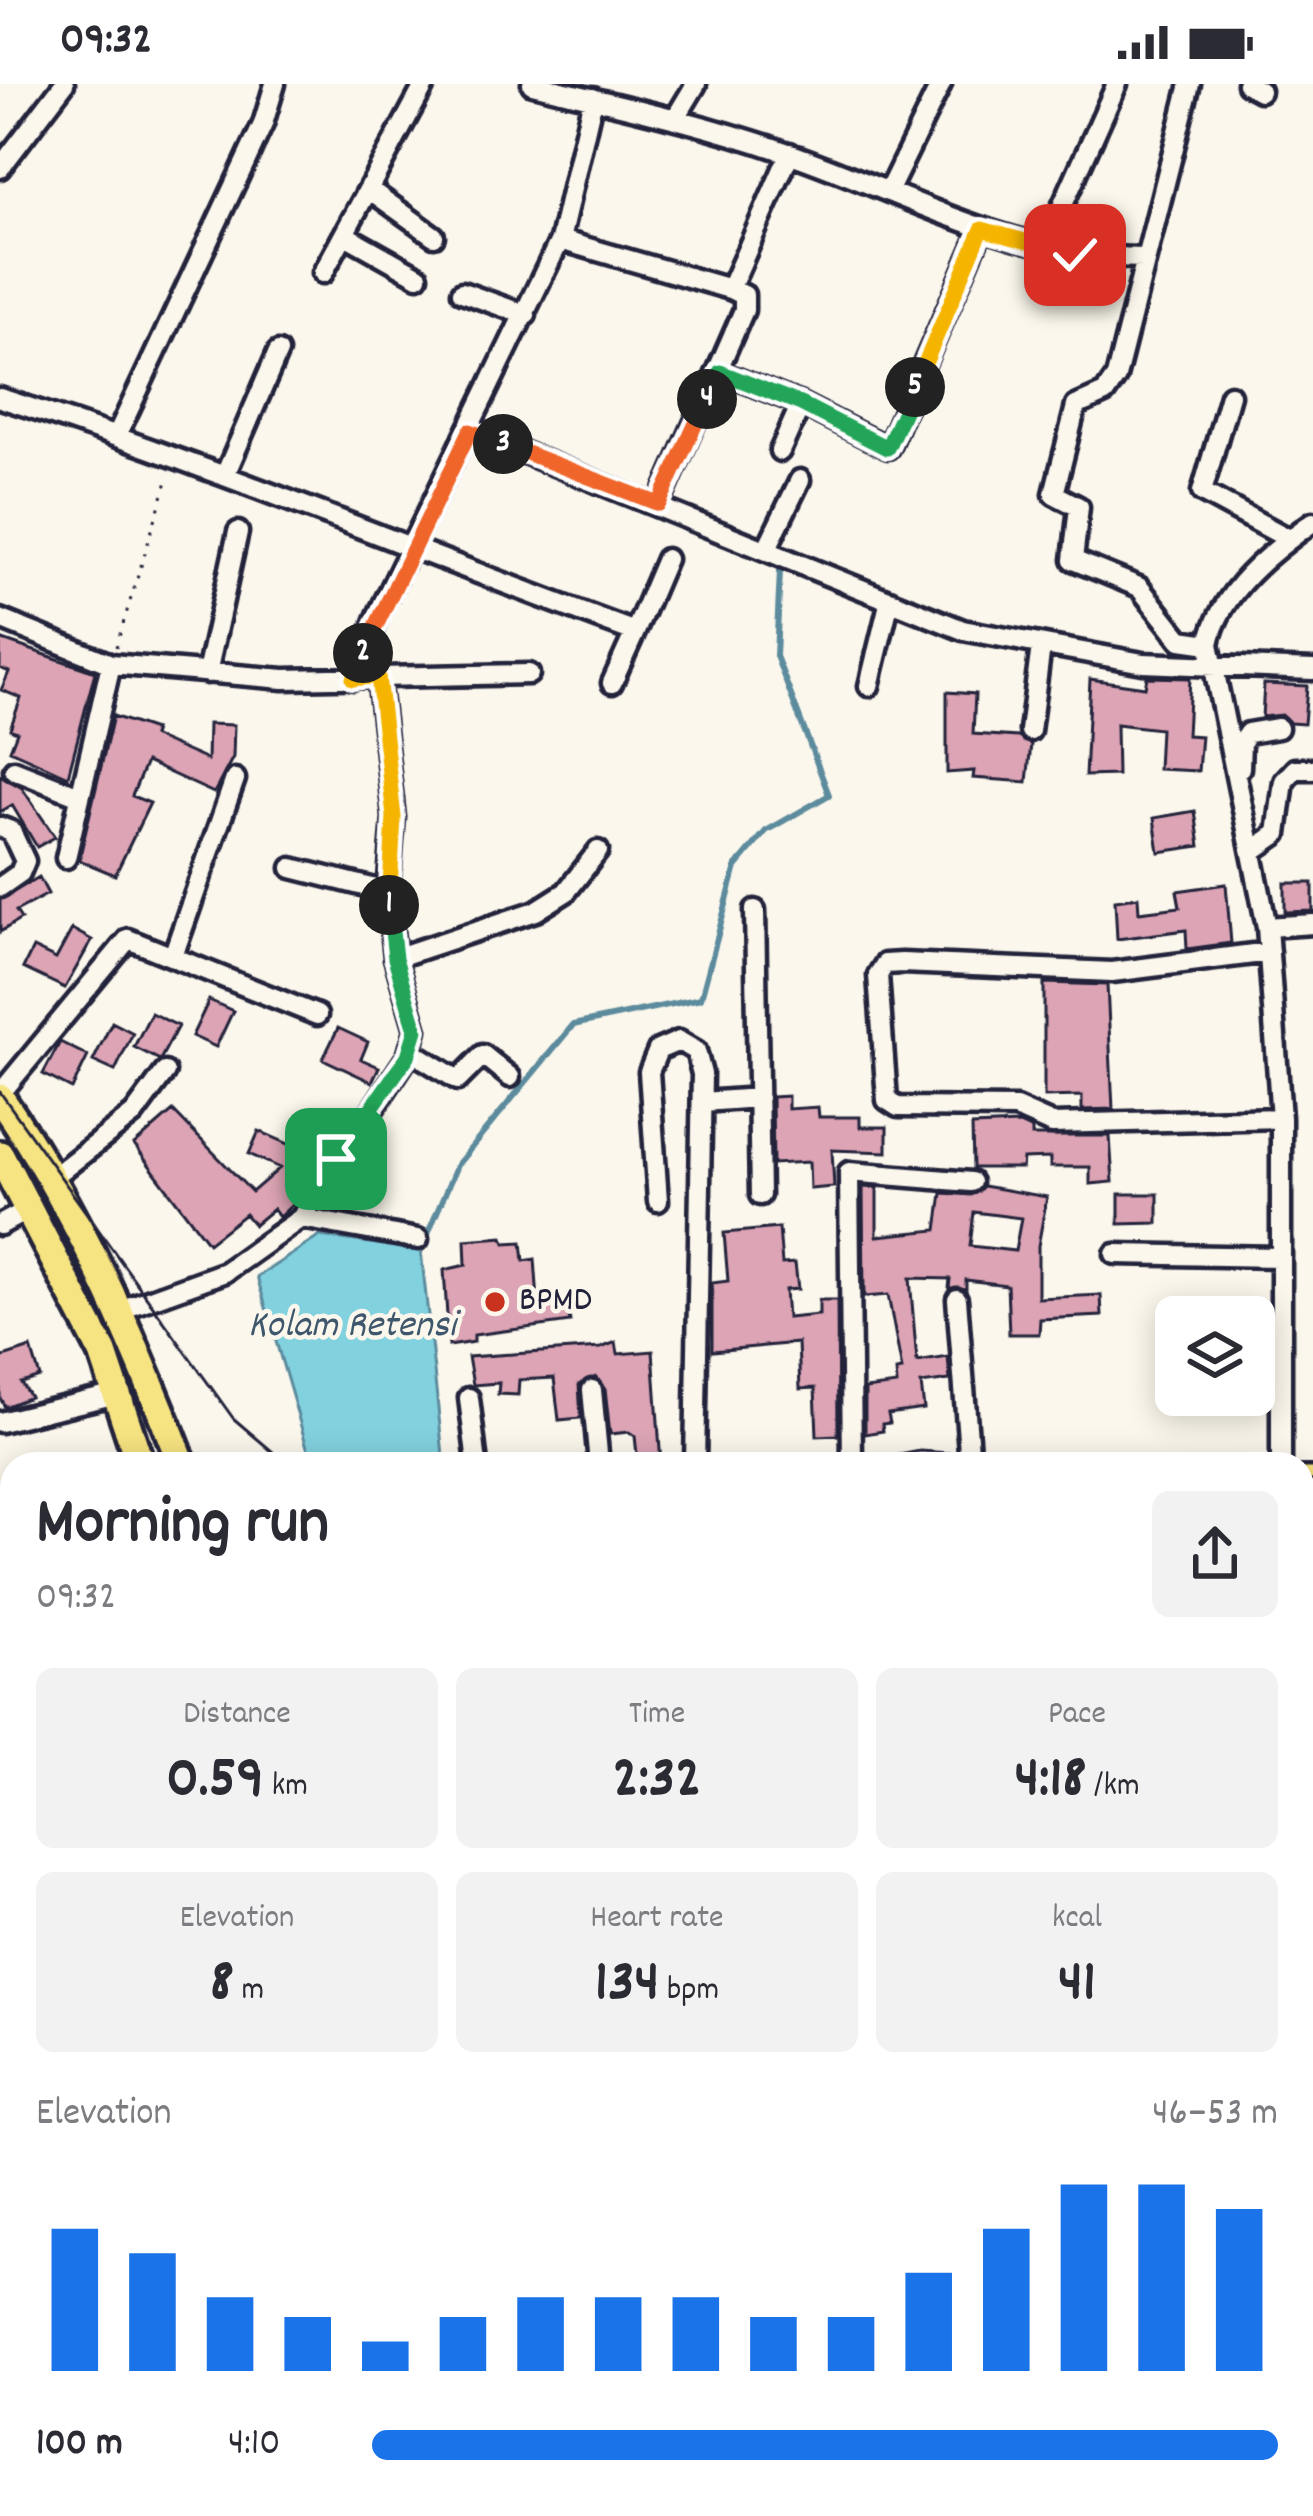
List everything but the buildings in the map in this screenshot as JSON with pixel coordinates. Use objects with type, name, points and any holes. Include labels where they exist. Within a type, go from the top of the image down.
[{"type":"highway","points":[[0,1096],[52,1178],[123,1310],[177,1452]]},
{"type":"highway","points":[[0,1155],[104,1353],[136,1452]]},
{"type":"street","points":[[0,168],[64,84]]},
{"type":"street","points":[[117,434],[258,135],[275,84]]},
{"type":"street","points":[[323,273],[425,84]]},
{"type":"street","points":[[532,84],[588,93],[790,153],[982,229],[1044,247],[1088,257],[1143,258]]},
{"type":"street","points":[[675,119],[696,84]]},
{"type":"street","points":[[889,193],[941,84]]},
{"type":"street","points":[[1044,247],[1117,84]]},
{"type":"street","points":[[1190,84],[1116,377],[1105,394],[1076,406],[1054,494],[1078,507],[1073,560],[1138,586],[1177,636],[1209,644]]},
{"type":"street","points":[[353,679],[560,240],[588,93]]},
{"type":"street","points":[[730,289],[790,153]]},
{"type":"street","points":[[370,190],[434,236]]},
{"type":"street","points":[[720,372],[801,404],[888,448],[982,229]]},
{"type":"street","points":[[345,235],[418,276]]},
{"type":"street","points":[[560,240],[744,295],[746,304],[720,372],[659,504]]},
{"type":"street","points":[[462,292],[526,315]]},
{"type":"street","points":[[225,475],[278,352]]},
{"type":"street","points":[[1230,395],[1202,492],[1289,539]]},
{"type":"street","points":[[0,398],[176,454],[410,550],[635,632]]},
{"type":"street","points":[[780,451],[801,404]]},
{"type":"street","points":[[470,431],[963,630],[1041,646],[1211,668],[1313,670]]},
{"type":"street","points":[[767,548],[800,480]]},
{"type":"street","points":[[1281,1452],[1281,1118],[1267,927],[1209,644],[1225,605],[1289,539],[1313,523]]},
{"type":"street","points":[[207,673],[238,532]]},
{"type":"street","points":[[612,683],[666,559]]},
{"type":"street","points":[[869,686],[890,600]]},
{"type":"street","points":[[0,620],[111,664],[353,679],[529,674]]},
{"type":"street","points":[[1030,731],[1041,646]]},
{"type":"street","points":[[66,858],[111,664]]},
{"type":"street","points":[[123,1310],[225,1272],[301,1218],[411,1051],[416,1030],[395,958],[388,892],[394,817],[378,676]]},
{"type":"street","points":[[1239,786],[1241,743],[1248,733],[1278,728]]},
{"type":"street","points":[[1254,850],[1277,834],[1284,781],[1294,769],[1313,769]]},
{"type":"street","points":[[14,770],[77,795]]},
{"type":"street","points":[[173,956],[235,779]]},
{"type":"street","points":[[0,826],[11,831],[25,861],[20,873],[0,887]]},
{"type":"street","points":[[395,958],[536,911],[561,896],[598,851]]},
{"type":"street","points":[[292,868],[388,892]]},
{"type":"street","points":[[755,910],[760,1195]]},
{"type":"street","points":[[1267,927],[1313,924]]},
{"type":"street","points":[[0,1096],[124,942],[135,940],[316,1015]]},
{"type":"street","points":[[1269,952],[1112,972],[885,964],[878,981],[887,1100],[898,1107],[1016,1108],[1052,1124],[1281,1118]]},
{"type":"street","points":[[658,1201],[650,1072],[665,1044],[679,1041],[696,1051],[702,1102],[695,1452]]},
{"type":"street","points":[[411,1051],[458,1080],[483,1055],[509,1078]]},
{"type":"street","points":[[52,1178],[134,1114],[165,1072]]},
{"type":"street","points":[[702,1102],[758,1098]]},
{"type":"street","points":[[852,1452],[849,1171],[971,1182]]},
{"type":"street","points":[[0,1225],[31,1208]]},
{"type":"street","points":[[301,1218],[418,1239]]},
{"type":"street","points":[[1115,1254],[1278,1257]]},
{"type":"street","points":[[957,1299],[969,1452]]},
{"type":"street","points":[[592,1390],[597,1452]]},
{"type":"street","points":[[0,1422],[117,1394]]},
{"type":"street","points":[[469,1398],[476,1452]]},
{"type":"path","points":[[111,664],[147,532],[176,454]]},
{"type":"water","name":"Kolam Retensi","points":[[320,1236],[421,1250],[443,1452],[308,1452],[257,1277]]},
{"type":"waterway","points":[[421,1250],[457,1165],[573,1025],[701,998],[736,867],[766,831],[829,795],[776,656],[780,571]]},
{"type":"tram line","points":[[0,1092],[233,1418],[273,1452]]},
{"type":"tram line","points":[[915,1452],[935,1452]]},
{"type":"place","name":"BPMD","points":[[495,1302]]},
{"type":"route","points":[[336,1159],[408,1056],[416,1030],[395,958],[388,892],[394,817],[378,676],[353,679],[378,615],[470,431],[659,504],[720,372],[801,404],[887,448],[982,229],[1075,255]]}]
